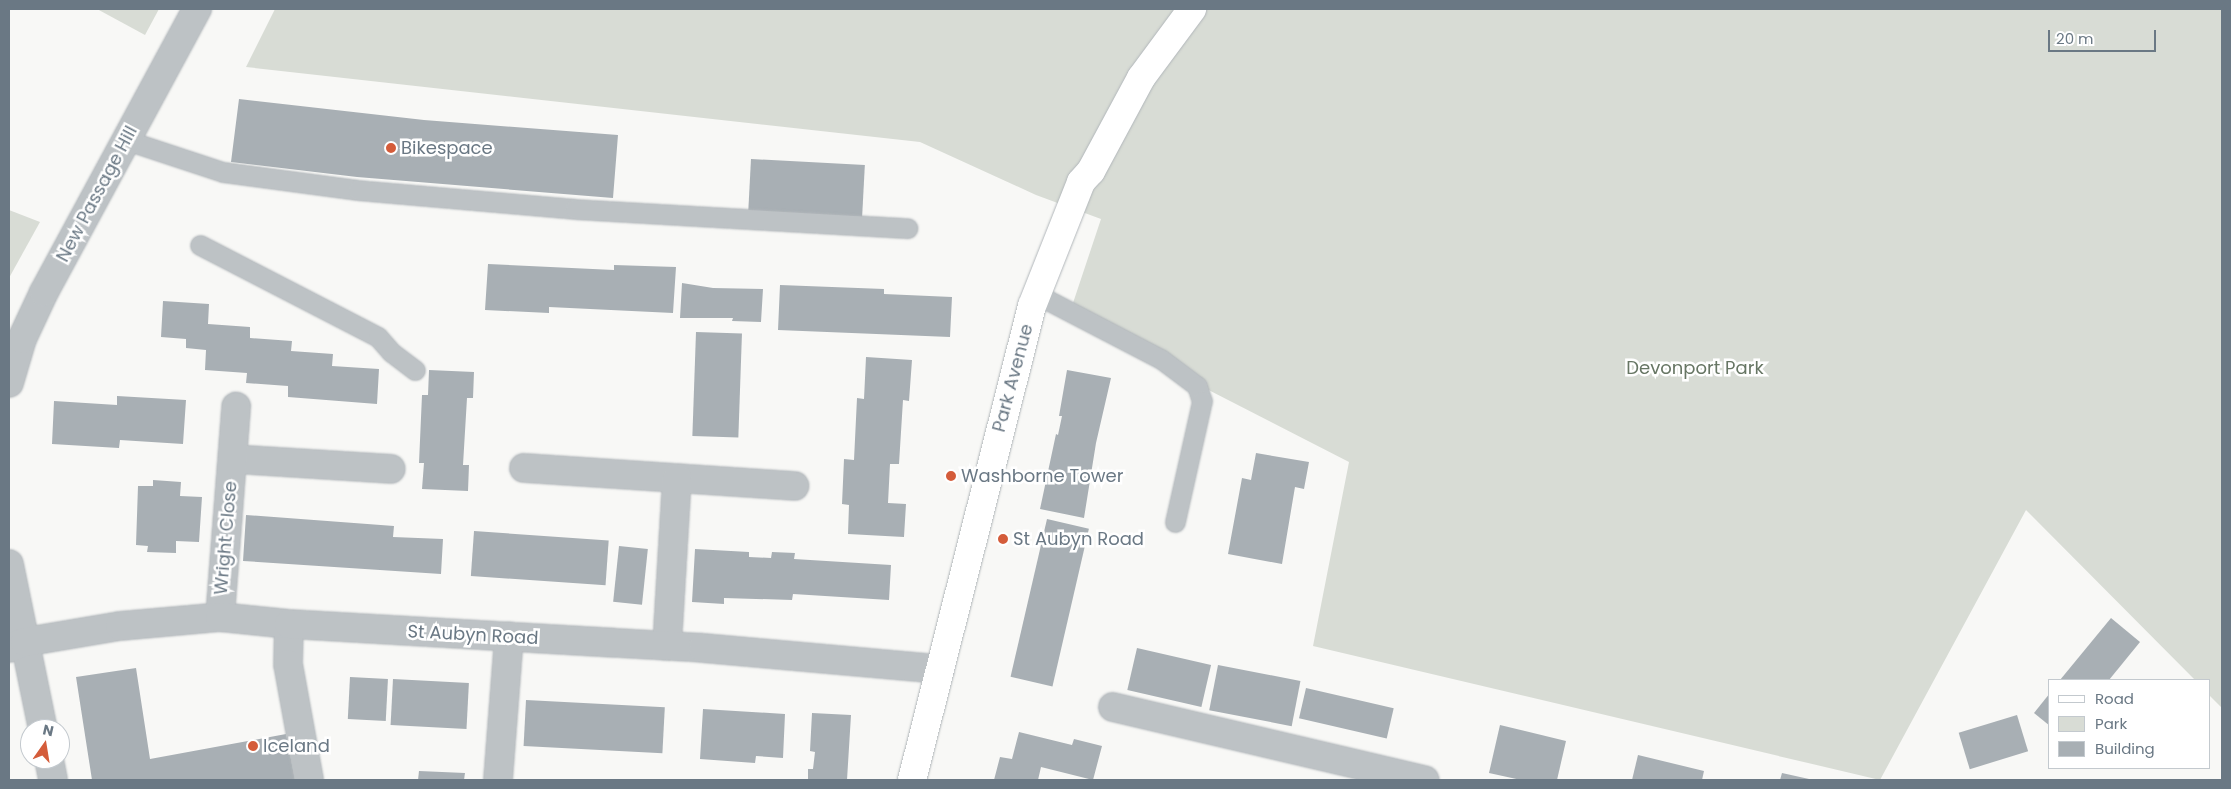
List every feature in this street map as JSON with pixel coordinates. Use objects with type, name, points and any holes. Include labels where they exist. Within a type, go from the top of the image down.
[{"type":"main road","name":"Park Avenue","points":[[912,780],[1036,294],[1081,182],[1091,170],[1141,78],[1192,9]]},
{"type":"street","name":"New Passage Hill","points":[[9,384],[22,339],[44,292],[196,9]]},
{"type":"street","name":"Wright Close","points":[[220,617],[236,407]]},
{"type":"street","name":"Wright Close","points":[[233,459],[391,469]]},
{"type":"street","points":[[524,468],[794,486]]},
{"type":"street","points":[[667,646],[677,478]]},
{"type":"street","points":[[9,564],[17,645],[40,719]]},
{"type":"street","name":"St Aubyn Road","points":[[17,645],[120,626],[220,617],[289,624],[667,646],[940,669]]},
{"type":"street","points":[[289,624],[288,664],[309,780]]},
{"type":"street","points":[[498,780],[509,636]]},
{"type":"street","points":[[1113,707],[1425,780]]},
{"type":"lane","points":[[126,140],[223,172],[358,190],[575,209],[907,228]]},
{"type":"lane","points":[[200,245],[378,337],[390,352],[415,370]]},
{"type":"lane","points":[[1036,294],[1162,359],[1197,386],[1202,401],[1175,522]]},
{"type":"green space","points":[[97,9],[159,9],[145,35]]},
{"type":"green space","name":"Devonport Park","points":[[275,9],[2222,9],[2222,708],[2211,697],[2211,679],[2194,679],[2026,510],[1880,780],[1313,646],[1349,462],[1068,318],[1101,219],[1036,195],[920,142],[246,67]]},
{"type":"green space","points":[[9,210],[40,222],[9,278]]},
{"type":"building","points":[[239,99],[424,120],[618,135],[613,198],[357,177],[231,162]]},
{"type":"building","points":[[751,159],[865,165],[862,217],[748,211]]},
{"type":"building","points":[[488,264],[614,270],[614,265],[676,267],[673,313],[549,307],[549,313],[485,310]]},
{"type":"building","points":[[682,283],[713,288],[763,289],[761,322],[732,321],[733,318],[680,318]]},
{"type":"building","points":[[780,285],[884,289],[884,294],[952,297],[950,337],[778,330]]},
{"type":"building","points":[[163,301],[209,304],[208,324],[250,327],[250,338],[292,341],[291,351],[333,354],[332,366],[379,369],[377,404],[288,397],[288,386],[246,383],[247,373],[205,370],[206,350],[186,348],[186,339],[161,337]]},
{"type":"building","points":[[696,332],[742,334],[738,438],[692,436]]},
{"type":"building","points":[[866,357],[912,360],[909,401],[903,400],[899,464],[890,464],[888,503],[906,504],[904,537],[848,534],[849,505],[842,504],[844,459],[854,460],[857,398],[864,399]]},
{"type":"building","points":[[429,370],[474,372],[473,398],[467,398],[463,465],[469,465],[468,491],[422,489],[424,463],[419,463],[422,395],[428,395]]},
{"type":"building","points":[[1067,370],[1111,378],[1096,443],[1084,518],[1040,509],[1056,434],[1058,435],[1062,416],[1059,416]]},
{"type":"building","points":[[117,396],[186,400],[183,444],[120,440],[119,448],[52,444],[54,401],[117,405]]},
{"type":"building","points":[[1256,453],[1309,462],[1304,489],[1295,487],[1282,564],[1228,554],[1242,478],[1251,480]]},
{"type":"building","points":[[153,480],[181,482],[180,496],[202,497],[199,542],[176,541],[176,553],[147,552],[148,546],[136,545],[138,486],[153,486]]},
{"type":"building","points":[[246,515],[394,526],[393,537],[443,539],[441,574],[243,561]]},
{"type":"building","points":[[1047,519],[1089,529],[1052,687],[1011,677]]},
{"type":"building","points":[[474,531],[609,540],[606,585],[471,576]]},
{"type":"building","points":[[619,546],[648,549],[642,605],[613,602]]},
{"type":"building","points":[[695,549],[749,552],[749,557],[771,558],[772,552],[795,553],[794,559],[891,565],[889,600],[793,594],[792,600],[724,598],[724,604],[692,602]]},
{"type":"building","points":[[2111,618],[2140,642],[2110,679],[2061,679]]},
{"type":"building","points":[[1137,648],[1211,665],[1201,707],[1127,690]]},
{"type":"building","points":[[1218,665],[1300,681],[1292,726],[1209,710]]},
{"type":"building","points":[[136,668],[150,759],[286,734],[295,780],[92,780],[76,677]]},
{"type":"building","points":[[350,677],[388,679],[386,721],[348,719]]},
{"type":"building","points":[[393,679],[469,683],[466,729],[391,725]]},
{"type":"building","points":[[1306,688],[1394,708],[1387,738],[1299,718]]},
{"type":"building","points":[[2048,696],[2048,724],[2034,713]]},
{"type":"building","points":[[526,700],[665,707],[662,753],[524,746]]},
{"type":"building","points":[[703,709],[785,714],[783,758],[756,756],[755,763],[700,759]]},
{"type":"building","points":[[812,713],[851,715],[847,780],[808,780],[808,769],[813,769],[815,752],[810,751]]},
{"type":"building","points":[[2017,715],[2028,751],[1970,769],[1959,733]]},
{"type":"building","points":[[1500,725],[1566,741],[1557,780],[1521,780],[1489,773]]},
{"type":"building","points":[[1019,732],[1072,745],[1074,739],[1102,746],[1093,780],[1041,767],[1038,780],[994,780],[1000,757],[1012,759]]},
{"type":"building","points":[[1638,755],[1704,771],[1702,780],[1632,780]]},
{"type":"building","points":[[419,771],[465,773],[464,780],[418,780]]},
{"type":"building","points":[[1782,773],[1809,779],[1809,780],[1780,780]]},
{"type":"place","name":"Bikespace","points":[[391,148]]},
{"type":"place","name":"Washborne Tower","points":[[951,476]]},
{"type":"place","name":"St Aubyn Road","points":[[1003,539]]},
{"type":"place","name":"Iceland","points":[[253,746]]}]
